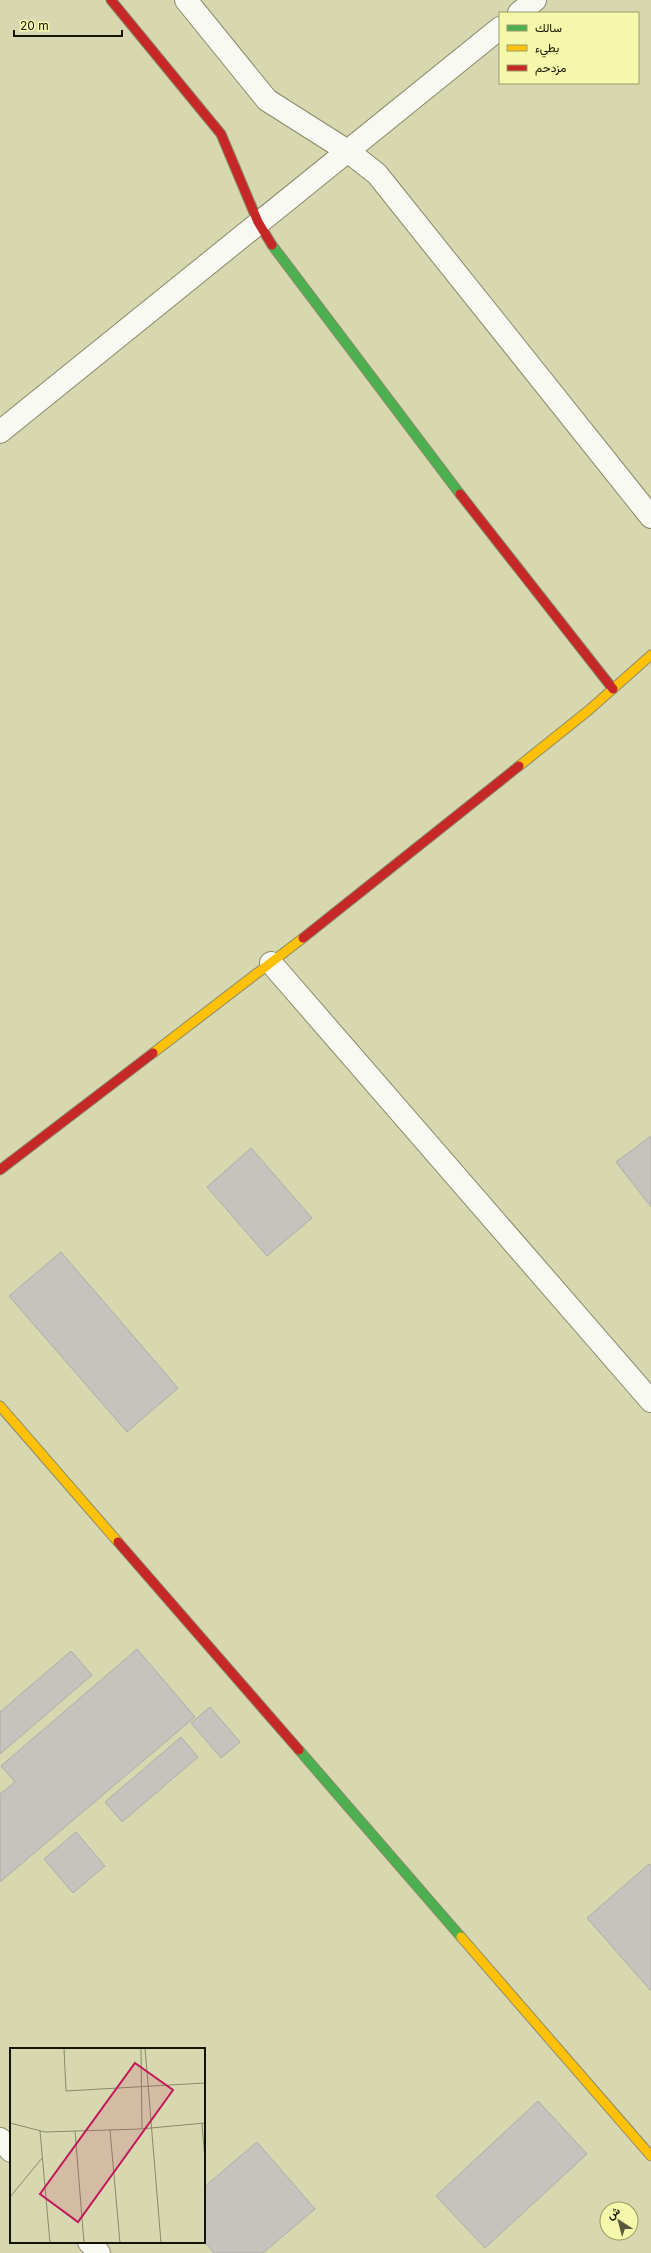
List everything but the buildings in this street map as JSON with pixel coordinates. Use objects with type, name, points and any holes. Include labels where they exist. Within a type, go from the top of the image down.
[{"type":"street","points":[[111,0],[220,134],[258,222],[274,249],[443,471],[613,689]]},
{"type":"street","points":[[186,0],[267,100],[349,152],[377,174],[651,517]]},
{"type":"street","points":[[520,12],[535,0]]},
{"type":"street","points":[[0,432],[258,222],[349,152],[499,29]]},
{"type":"street","points":[[0,1170],[271,963],[613,689],[651,655]]},
{"type":"street","points":[[271,963],[651,1400]]},
{"type":"street","points":[[0,1406],[651,2156]]},
{"type":"street","points":[[0,2139],[10,2151]]},
{"type":"street","points":[[91,2243],[99,2253]]},
{"type":"traffic: fast","points":[[272,245],[460,494]]},
{"type":"traffic: fast","points":[[299,1750],[461,1937]]},
{"type":"traffic: slow","points":[[519,766],[589,710],[651,655]]},
{"type":"traffic: slow","points":[[153,1053],[303,938]]},
{"type":"traffic: slow","points":[[0,1406],[118,1542]]},
{"type":"traffic: slow","points":[[461,1937],[651,2156]]},
{"type":"traffic: jam","points":[[111,0],[221,134],[258,222],[272,245]]},
{"type":"traffic: jam","points":[[460,494],[613,689]]},
{"type":"traffic: jam","points":[[303,938],[519,766]]},
{"type":"traffic: jam","points":[[0,1170],[153,1053]]},
{"type":"traffic: jam","points":[[118,1542],[299,1750]]}]
